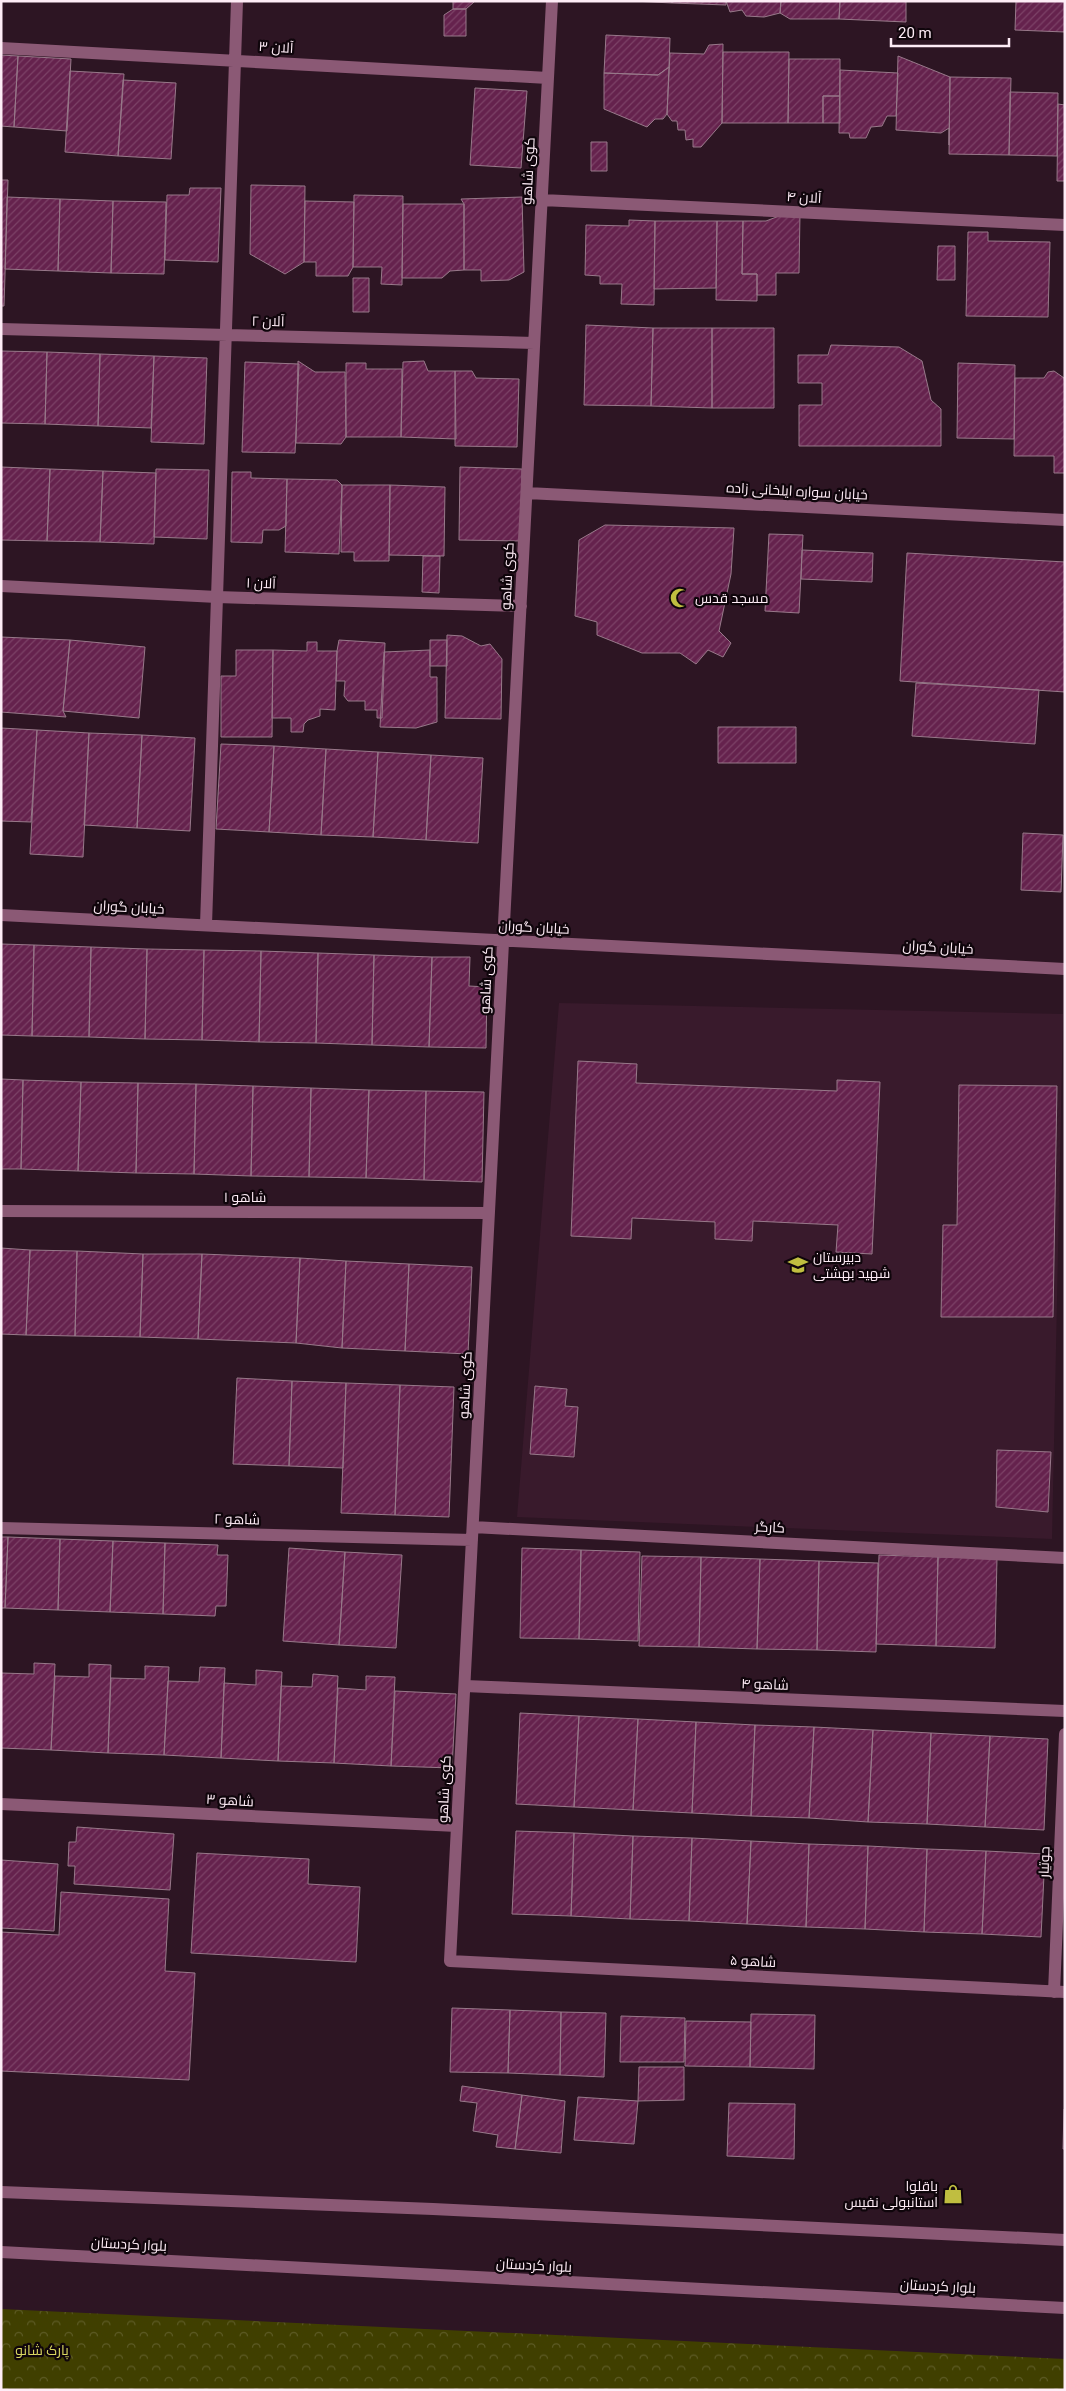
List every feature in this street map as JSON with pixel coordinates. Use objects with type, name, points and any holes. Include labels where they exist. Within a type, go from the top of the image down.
[{"type":"street","points":[[206,925],[237,1]]},
{"type":"street","name":"کوی شاهو","points":[[450,1961],[552,1]]},
{"type":"street","name":"آلان ۳","points":[[1,48],[548,78]]},
{"type":"street","name":"آلان ۴","points":[[542,200],[1065,225]]},
{"type":"street","name":"آلان ۲","points":[[1,328],[534,343]]},
{"type":"street","name":"خیابان سواره ایلخانی زاده","points":[[527,492],[1065,520]]},
{"type":"street","name":"آلان ۱","points":[[1,586],[217,597],[521,606]]},
{"type":"street","name":"خیابان گوران","points":[[1,915],[1065,968]]},
{"type":"street","name":"شاهو ۱","points":[[1,1211],[489,1213]]},
{"type":"street","name":"شاهو ۲","points":[[1,1528],[473,1533]]},
{"type":"street","name":"کارگر","points":[[473,1533],[1065,1558]]},
{"type":"street","name":"شاهو ۴","points":[[465,1686],[1065,1711]]},
{"type":"street","name":"جوتیار","points":[[1059,1992],[1065,1734]]},
{"type":"street","name":"شاهو ۳","points":[[1,1804],[457,1826]]},
{"type":"street","name":"شاهو ۵","points":[[450,1961],[1059,1992]]},
{"type":"street","points":[[1,2192],[443,2209],[1065,2240]]},
{"type":"street","name":"بلوار کردستان","points":[[1,2252],[1065,2308]]},
{"type":"shaded area","name":"دبیرستان شهید بهشتی","points":[[559,1003],[1063,1014],[1052,1539],[517,1517]]},
{"type":"green space","name":"پارک شانو","points":[[1,2309],[1065,2359],[1065,2390],[1,2390]]},
{"type":"building","points":[[453,1],[474,2],[466,9],[453,9]]},
{"type":"building","points":[[633,1],[672,1],[672,3]]},
{"type":"building","points":[[672,1],[726,1],[726,5],[672,3]]},
{"type":"building","points":[[726,1],[781,1],[780,13],[764,17],[746,16],[742,10],[730,12]]},
{"type":"building","points":[[781,1],[840,1],[839,19],[790,19],[780,13]]},
{"type":"building","points":[[840,1],[906,1],[906,22],[839,19]]},
{"type":"building","points":[[1016,1],[1065,1],[1065,32],[1015,30]]},
{"type":"building","points":[[453,9],[466,9],[466,36],[444,36],[444,15]]},
{"type":"building","points":[[606,35],[670,38],[669,67],[658,75],[604,73]]},
{"type":"building","points":[[723,44],[722,123],[701,147],[693,147],[693,139],[686,140],[685,130],[678,130],[677,121],[672,121],[667,114],[670,53],[704,54],[709,45]]},
{"type":"building","points":[[723,52],[789,52],[788,123],[722,123]]},
{"type":"building","points":[[1,55],[18,56],[14,127],[1,126]]},
{"type":"building","points":[[18,56],[71,59],[67,131],[14,127]]},
{"type":"building","points":[[898,56],[950,77],[949,145],[949,128],[941,133],[896,130]]},
{"type":"building","points":[[789,59],[840,59],[840,96],[823,96],[823,123],[788,123]]},
{"type":"building","points":[[669,67],[667,114],[663,119],[655,119],[647,127],[604,109],[604,73],[658,75]]},
{"type":"building","points":[[840,70],[898,73],[896,116],[887,116],[882,126],[871,127],[866,138],[850,138],[849,133],[839,133]]},
{"type":"building","points":[[70,71],[124,74],[118,156],[65,152]]},
{"type":"building","points":[[950,77],[1011,78],[1009,155],[949,154]]},
{"type":"building","points":[[123,80],[176,83],[171,159],[118,156]]},
{"type":"building","points":[[475,88],[527,91],[521,168],[470,165]]},
{"type":"building","points":[[1010,92],[1058,93],[1057,156],[1009,155]]},
{"type":"building","points":[[823,96],[840,96],[840,123],[823,123]]},
{"type":"building","points":[[1058,104],[1065,105],[1065,181],[1057,181]]},
{"type":"building","points":[[591,142],[607,142],[607,171],[591,171]]},
{"type":"building","points":[[1,180],[8,180],[4,306],[1,306]]},
{"type":"building","points":[[251,185],[305,186],[304,262],[285,274],[250,254]]},
{"type":"building","points":[[190,188],[221,188],[218,262],[165,260],[167,195],[189,195]]},
{"type":"building","points":[[354,195],[403,196],[402,285],[381,284],[382,267],[353,267]]},
{"type":"building","points":[[7,197],[60,199],[58,271],[5,269]]},
{"type":"building","points":[[522,197],[524,272],[509,280],[481,281],[481,270],[464,270],[464,204],[461,199]]},
{"type":"building","points":[[60,199],[113,201],[111,273],[58,271]]},
{"type":"building","points":[[113,201],[166,202],[164,274],[111,273]]},
{"type":"building","points":[[305,201],[354,202],[353,267],[348,276],[316,276],[316,262],[304,262]]},
{"type":"building","points":[[403,204],[464,204],[464,270],[450,271],[442,278],[402,278]]},
{"type":"building","points":[[787,213],[800,213],[799,273],[776,273],[776,295],[757,295],[757,274],[742,274],[743,221],[766,221]]},
{"type":"building","points":[[629,220],[655,221],[654,305],[621,304],[622,284],[600,284],[600,276],[585,275],[586,225],[629,226]]},
{"type":"building","points":[[655,221],[717,221],[716,288],[654,289]]},
{"type":"building","points":[[717,221],[743,221],[742,274],[757,274],[757,301],[716,300]]},
{"type":"building","points":[[968,232],[988,232],[988,241],[1050,242],[1048,317],[966,316]]},
{"type":"building","points":[[938,246],[955,246],[955,280],[937,280]]},
{"type":"building","points":[[353,278],[369,278],[369,312],[353,312]]},
{"type":"building","points":[[586,325],[653,328],[651,406],[584,405]]},
{"type":"building","points":[[653,328],[712,328],[712,408],[651,406]]},
{"type":"building","points":[[712,328],[774,328],[774,408],[712,408]]},
{"type":"building","points":[[831,345],[899,347],[922,361],[931,400],[941,409],[941,446],[799,446],[799,405],[822,405],[822,383],[798,383],[798,355],[828,355]]},
{"type":"building","points":[[1,351],[47,352],[45,424],[1,423]]},
{"type":"building","points":[[47,352],[100,354],[98,426],[45,424]]},
{"type":"building","points":[[100,354],[154,356],[151,428],[98,426]]},
{"type":"building","points":[[154,356],[207,358],[204,444],[151,442]]},
{"type":"building","points":[[298,361],[315,372],[345,372],[346,437],[341,444],[296,443]]},
{"type":"building","points":[[424,361],[428,371],[455,371],[456,439],[401,437],[403,362]]},
{"type":"building","points":[[245,362],[299,364],[295,453],[242,452]]},
{"type":"building","points":[[346,363],[366,363],[366,369],[402,369],[401,437],[346,437]]},
{"type":"building","points":[[958,363],[1015,365],[1014,439],[957,438]]},
{"type":"building","points":[[455,371],[472,371],[476,378],[519,379],[517,447],[455,446]]},
{"type":"building","points":[[1054,371],[1064,378],[1065,385],[1065,473],[1054,473],[1054,456],[1014,456],[1015,378],[1044,378],[1048,372]]},
{"type":"building","points":[[1,467],[50,469],[47,541],[1,540]]},
{"type":"building","points":[[460,467],[522,469],[521,541],[459,540]]},
{"type":"building","points":[[50,469],[103,471],[100,542],[47,541]]},
{"type":"building","points":[[156,469],[209,470],[207,539],[154,537]]},
{"type":"building","points":[[103,471],[156,473],[154,544],[100,542]]},
{"type":"building","points":[[232,472],[251,472],[251,478],[287,479],[286,526],[279,530],[263,530],[262,543],[231,542]]},
{"type":"building","points":[[287,479],[337,480],[342,485],[339,554],[285,552]]},
{"type":"building","points":[[342,485],[390,485],[389,561],[354,561],[354,552],[341,552]]},
{"type":"building","points":[[390,485],[445,487],[444,556],[389,555]]},
{"type":"building","points":[[605,525],[734,528],[731,574],[719,631],[731,643],[723,657],[708,650],[696,664],[680,653],[642,653],[597,635],[597,622],[575,616],[579,540]]},
{"type":"building","points":[[769,534],[803,535],[799,613],[765,611]]},
{"type":"building","points":[[802,550],[873,553],[872,582],[801,579]]},
{"type":"building","points":[[907,553],[1065,562],[1065,692],[900,681]]},
{"type":"building","points":[[423,556],[440,556],[439,593],[422,592]]},
{"type":"building","points":[[447,635],[462,636],[481,646],[490,644],[502,659],[501,719],[445,718]]},
{"type":"building","points":[[1,637],[70,640],[63,711],[66,717],[1,712]]},
{"type":"building","points":[[70,640],[145,647],[139,718],[63,711]]},
{"type":"building","points":[[339,640],[385,643],[382,718],[377,718],[377,710],[365,710],[365,701],[348,701],[344,696],[345,681],[336,681]]},
{"type":"building","points":[[430,640],[447,640],[447,666],[430,666]]},
{"type":"building","points":[[307,642],[317,642],[317,651],[337,651],[335,710],[320,709],[320,716],[308,720],[304,724],[303,732],[291,732],[291,718],[272,718],[273,650],[307,651]]},
{"type":"building","points":[[236,650],[273,650],[272,737],[221,737],[221,676],[236,676]]},
{"type":"building","points":[[430,650],[430,677],[437,677],[437,722],[416,728],[380,727],[384,652]]},
{"type":"building","points":[[916,683],[1039,690],[1035,744],[912,736]]},
{"type":"building","points":[[718,727],[796,727],[796,763],[718,763]]},
{"type":"building","points":[[1,728],[37,730],[31,822],[1,821]]},
{"type":"building","points":[[37,730],[89,733],[83,857],[30,854]]},
{"type":"building","points":[[89,733],[142,735],[137,828],[84,825]]},
{"type":"building","points":[[142,735],[195,738],[190,831],[137,828]]},
{"type":"building","points":[[221,744],[274,746],[269,832],[216,829]]},
{"type":"building","points":[[274,746],[326,749],[321,835],[269,832]]},
{"type":"building","points":[[326,749],[378,752],[373,837],[321,835]]},
{"type":"building","points":[[378,752],[431,755],[426,840],[373,837]]},
{"type":"building","points":[[431,755],[483,758],[478,843],[426,840]]},
{"type":"building","points":[[1023,833],[1063,835],[1061,892],[1021,890]]},
{"type":"building","points":[[1,944],[34,945],[32,1036],[1,1035]]},
{"type":"building","points":[[34,945],[91,947],[89,1037],[32,1036]]},
{"type":"building","points":[[91,947],[147,949],[145,1039],[89,1037]]},
{"type":"building","points":[[147,949],[204,950],[202,1040],[145,1039]]},
{"type":"building","points":[[204,950],[261,951],[259,1042],[202,1040]]},
{"type":"building","points":[[261,951],[318,953],[316,1043],[259,1042]]},
{"type":"building","points":[[318,953],[374,955],[372,1045],[316,1043]]},
{"type":"building","points":[[374,955],[432,957],[429,1047],[372,1045]]},
{"type":"building","points":[[432,957],[470,957],[469,986],[487,987],[486,1048],[429,1047]]},
{"type":"building","points":[[578,1061],[637,1064],[636,1083],[837,1091],[837,1080],[880,1082],[872,1254],[836,1252],[838,1225],[753,1221],[752,1241],[715,1239],[715,1222],[632,1218],[631,1239],[571,1236]]},
{"type":"building","points":[[1,1079],[23,1080],[21,1169],[1,1169]]},
{"type":"building","points":[[23,1080],[81,1082],[78,1171],[21,1169]]},
{"type":"building","points":[[81,1082],[138,1083],[136,1173],[78,1171]]},
{"type":"building","points":[[138,1083],[196,1084],[194,1174],[136,1173]]},
{"type":"building","points":[[196,1084],[253,1086],[251,1176],[194,1174]]},
{"type":"building","points":[[959,1085],[1057,1086],[1053,1317],[941,1317],[943,1225],[957,1225]]},
{"type":"building","points":[[253,1086],[311,1088],[309,1177],[251,1176]]},
{"type":"building","points":[[311,1088],[369,1090],[366,1178],[309,1177]]},
{"type":"building","points":[[369,1090],[426,1091],[424,1180],[366,1178]]},
{"type":"building","points":[[426,1091],[484,1092],[482,1182],[424,1180]]},
{"type":"building","points":[[1,1248],[30,1250],[26,1335],[1,1334]]},
{"type":"building","points":[[30,1250],[77,1251],[75,1336],[26,1335]]},
{"type":"building","points":[[77,1251],[143,1254],[140,1337],[75,1336]]},
{"type":"building","points":[[143,1254],[202,1254],[198,1339],[140,1337]]},
{"type":"building","points":[[202,1254],[300,1258],[296,1343],[198,1339]]},
{"type":"building","points":[[300,1258],[346,1261],[342,1348],[296,1343]]},
{"type":"building","points":[[346,1261],[409,1264],[405,1351],[342,1348]]},
{"type":"building","points":[[409,1264],[472,1267],[468,1354],[405,1351]]},
{"type":"building","points":[[237,1378],[292,1381],[289,1466],[233,1464]]},
{"type":"building","points":[[292,1381],[346,1383],[343,1468],[289,1466]]},
{"type":"building","points":[[346,1383],[400,1385],[395,1515],[341,1513]]},
{"type":"building","points":[[400,1385],[454,1387],[449,1517],[395,1515]]},
{"type":"building","points":[[535,1386],[567,1389],[565,1406],[578,1407],[574,1457],[530,1454]]},
{"type":"building","points":[[997,1450],[1051,1452],[1048,1512],[996,1507]]},
{"type":"building","points":[[1,1537],[8,1537],[5,1608],[1,1608]]},
{"type":"building","points":[[8,1537],[60,1539],[58,1610],[5,1608]]},
{"type":"building","points":[[60,1539],[113,1541],[110,1612],[58,1610]]},
{"type":"building","points":[[113,1541],[165,1543],[163,1614],[110,1612]]},
{"type":"building","points":[[165,1543],[218,1545],[217,1555],[228,1555],[226,1606],[216,1606],[215,1616],[163,1614]]},
{"type":"building","points":[[289,1548],[345,1552],[339,1645],[283,1641]]},
{"type":"building","points":[[522,1548],[581,1550],[579,1639],[520,1638]]},
{"type":"building","points":[[581,1550],[640,1552],[638,1641],[579,1639]]},
{"type":"building","points":[[345,1552],[402,1555],[396,1648],[339,1645]]},
{"type":"building","points":[[879,1555],[938,1557],[936,1646],[876,1644]]},
{"type":"building","points":[[642,1556],[701,1557],[699,1647],[639,1646]]},
{"type":"building","points":[[701,1557],[760,1559],[757,1649],[699,1647]]},
{"type":"building","points":[[938,1557],[997,1558],[995,1648],[936,1646]]},
{"type":"building","points":[[760,1559],[819,1561],[817,1650],[757,1649]]},
{"type":"building","points":[[819,1561],[878,1563],[876,1652],[817,1650]]},
{"type":"building","points":[[34,1663],[55,1664],[51,1750],[1,1748],[1,1673],[34,1674]]},
{"type":"building","points":[[89,1664],[111,1665],[108,1753],[51,1750],[55,1676],[89,1677]]},
{"type":"building","points":[[145,1666],[169,1667],[164,1755],[108,1753],[111,1678],[145,1679]]},
{"type":"building","points":[[200,1667],[225,1668],[221,1758],[164,1755],[168,1681],[199,1682]]},
{"type":"building","points":[[256,1670],[282,1672],[278,1761],[221,1758],[224,1683],[256,1685]]},
{"type":"building","points":[[313,1674],[338,1676],[334,1763],[278,1761],[281,1686],[312,1687]]},
{"type":"building","points":[[366,1676],[395,1677],[391,1766],[334,1763],[338,1688],[366,1690]]},
{"type":"building","points":[[395,1691],[456,1694],[452,1768],[391,1766]]},
{"type":"building","points":[[520,1713],[579,1716],[574,1807],[516,1804]]},
{"type":"building","points":[[579,1716],[638,1719],[633,1810],[574,1807]]},
{"type":"building","points":[[638,1719],[696,1722],[692,1813],[633,1810]]},
{"type":"building","points":[[696,1722],[755,1725],[751,1816],[692,1813]]},
{"type":"building","points":[[755,1725],[814,1727],[809,1818],[751,1816]]},
{"type":"building","points":[[814,1727],[873,1730],[868,1822],[809,1818]]},
{"type":"building","points":[[873,1730],[931,1733],[927,1824],[868,1822]]},
{"type":"building","points":[[931,1733],[990,1736],[985,1827],[927,1824]]},
{"type":"building","points":[[990,1736],[1048,1739],[1044,1830],[985,1827]]},
{"type":"building","points":[[77,1827],[174,1834],[170,1890],[74,1884],[75,1866],[68,1866],[69,1842],[76,1842]]},
{"type":"building","points":[[516,1831],[574,1833],[571,1916],[512,1914]]},
{"type":"building","points":[[574,1833],[633,1836],[630,1919],[571,1916]]},
{"type":"building","points":[[633,1836],[692,1838],[689,1921],[630,1919]]},
{"type":"building","points":[[692,1838],[751,1841],[747,1924],[689,1921]]},
{"type":"building","points":[[751,1841],[809,1844],[806,1927],[747,1924]]},
{"type":"building","points":[[809,1844],[868,1846],[865,1929],[806,1927]]},
{"type":"building","points":[[868,1846],[927,1849],[924,1932],[865,1929]]},
{"type":"building","points":[[927,1849],[986,1851],[982,1934],[924,1932]]},
{"type":"building","points":[[986,1851],[1045,1854],[1041,1937],[982,1934]]},
{"type":"building","points":[[197,1853],[309,1859],[308,1884],[360,1887],[356,1962],[191,1953]]},
{"type":"building","points":[[1,1860],[58,1864],[54,1931],[1,1928]]},
{"type":"building","points":[[61,1892],[169,1899],[165,1971],[195,1973],[189,2080],[1,2071],[1,1932],[59,1935]]},
{"type":"building","points":[[452,2008],[510,2010],[508,2073],[450,2072]]},
{"type":"building","points":[[510,2010],[561,2012],[560,2075],[508,2073]]},
{"type":"building","points":[[561,2012],[606,2013],[604,2077],[560,2075]]},
{"type":"building","points":[[751,2014],[815,2015],[814,2069],[750,2067]]},
{"type":"building","points":[[621,2016],[685,2018],[684,2062],[620,2062]]},
{"type":"building","points":[[686,2021],[751,2022],[750,2067],[685,2066]]},
{"type":"building","points":[[639,2067],[684,2067],[684,2100],[638,2101]]},
{"type":"building","points":[[462,2086],[522,2095],[515,2149],[496,2147],[498,2135],[473,2131],[477,2103],[460,2101]]},
{"type":"building","points":[[522,2095],[565,2101],[561,2153],[515,2149]]},
{"type":"building","points":[[578,2097],[638,2101],[634,2144],[574,2140]]},
{"type":"building","points":[[729,2103],[795,2104],[794,2159],[727,2156]]},
{"type":"building","points":[[1064,2109],[1065,2149],[1063,2149]]},
{"type":"place","name":"مسجد قدس","points":[[680,598]]},
{"type":"place","name":"دبیرستان شهید بهشتی","points":[[798,1265]]},
{"type":"place","name":"باقلوا استانبولی نفیس","points":[[953,2194]]}]
